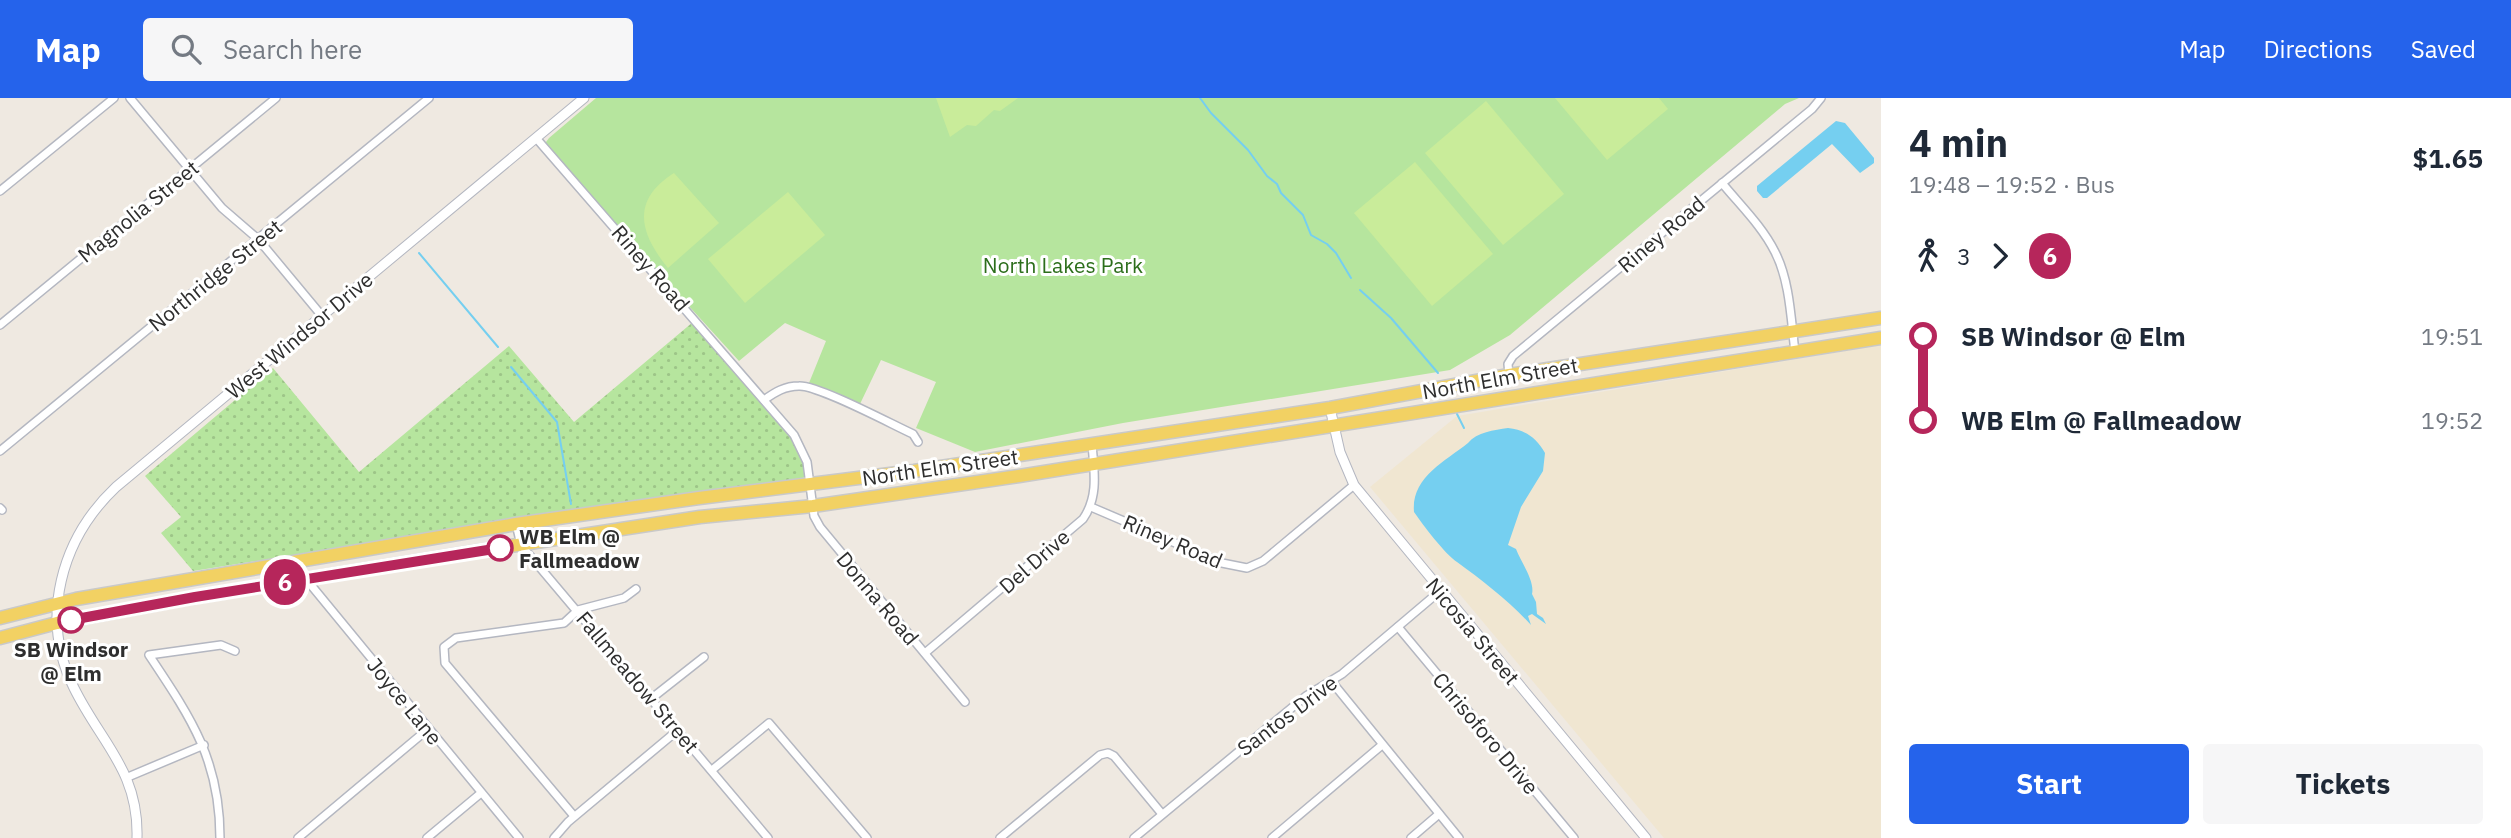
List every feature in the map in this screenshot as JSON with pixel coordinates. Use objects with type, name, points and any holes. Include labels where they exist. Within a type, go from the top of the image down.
[{"type":"main road","name":"North Elm Street","points":[[0,618],[57,603],[516,524],[811,485],[1330,408],[1509,375],[1881,318]]},
{"type":"main road","name":"North Elm Street","points":[[0,638],[57,622],[306,579],[700,517],[813,506],[1094,464],[1881,338]]},
{"type":"street","points":[[0,191],[114,98]]},
{"type":"street","points":[[130,98],[222,208],[258,239],[323,316]]},
{"type":"street","name":"Magnolia Street","points":[[0,325],[276,98]]},
{"type":"street","name":"Northridge Street","points":[[0,451],[429,98]]},
{"type":"street","name":"West Windsor Drive","points":[[128,777],[74,688],[61,652],[57,603],[62,572],[89,515],[100,502],[584,98]]},
{"type":"street","name":"Riney Road","points":[[1509,375],[1508,364],[1513,356],[1812,109],[1821,98]]},
{"type":"street","name":"Riney Road","points":[[536,138],[798,442],[807,462],[811,485]]},
{"type":"street","points":[[1722,183],[1764,233],[1776,253],[1782,270],[1796,352]]},
{"type":"street","points":[[764,400],[777,390],[810,387],[913,434],[918,442]]},
{"type":"street","name":"Nicosia Street","points":[[1330,408],[1340,452],[1354,485],[1646,838]]},
{"type":"street","points":[[1091,507],[1096,480],[1092,443]]},
{"type":"street","name":"Donna Road","points":[[811,485],[815,520],[965,702]]},
{"type":"street","name":"Riney Road","points":[[1091,507],[1222,563],[1247,568],[1263,561],[1354,485]]},
{"type":"street","name":"Del Drive","points":[[925,653],[1083,519],[1091,507]]},
{"type":"street","name":"Fallmeadow Street","points":[[516,524],[521,545],[768,838]]},
{"type":"street","name":"Joyce Lane","points":[[296,560],[306,579],[519,838]]},
{"type":"street","points":[[574,816],[445,663],[444,647],[456,638],[564,623],[578,610],[624,598],[636,589]]},
{"type":"street","name":"Santos Drive","points":[[1134,838],[1306,696],[1332,682],[1440,591]]},
{"type":"street","name":"Chrisoforo Drive","points":[[1398,627],[1574,838]]},
{"type":"street","points":[[220,838],[216,789],[204,744],[149,655],[221,645],[235,651]]},
{"type":"street","points":[[652,698],[704,657]]},
{"type":"street","points":[[1332,682],[1459,838]]},
{"type":"street","points":[[712,770],[769,723],[867,838]]},
{"type":"street","points":[[298,838],[428,729]]},
{"type":"street","points":[[554,838],[574,816],[678,730]]},
{"type":"street","points":[[137,838],[136,806],[128,777],[204,744]]},
{"type":"street","points":[[1272,838],[1382,745]]},
{"type":"street","points":[[1000,838],[1100,755],[1108,752],[1163,814]]},
{"type":"street","points":[[426,838],[481,793]]},
{"type":"street","points":[[1411,838],[1439,814]]},
{"type":"shaded area","points":[[1881,345],[1881,838],[1664,838],[1370,487],[1457,416]]},
{"type":"green space","name":"North Lakes Park","points":[[596,98],[1799,98],[1785,104],[1510,335],[1450,370],[1123,423],[975,452],[916,428],[936,382],[881,360],[860,404],[809,383],[826,341],[785,323],[739,361],[543,146]]},
{"type":"green space","points":[[936,98],[1018,98],[1000,111],[994,110],[976,126],[967,125],[950,137]]},
{"type":"green space","points":[[1555,98],[1659,98],[1668,109],[1607,160]]},
{"type":"green space","points":[[1486,101],[1564,194],[1503,245],[1425,153]]},
{"type":"green space","points":[[1415,162],[1493,254],[1432,306],[1354,213]]},
{"type":"green space","points":[[674,173],[719,223],[668,268],[651,242],[644,218],[651,194]]},
{"type":"green space","points":[[788,192],[825,235],[745,303],[708,259]]},
{"type":"green space","points":[[693,322],[797,445],[806,468],[803,481],[498,523],[193,571],[161,533],[181,517],[145,476],[273,368],[359,472],[509,346],[574,422]]},
{"type":"water","points":[[1836,121],[1845,123],[1874,158],[1874,163],[1860,173],[1832,144],[1767,198],[1763,198],[1757,191],[1757,186]]},
{"type":"water","points":[[1508,428],[1530,435],[1545,453],[1543,471],[1521,507],[1508,545],[1516,549],[1531,583],[1537,614],[1546,624],[1532,614],[1528,616],[1531,625],[1496,592],[1452,558],[1414,512],[1414,500],[1418,490],[1431,472],[1476,436]]},
{"type":"waterway","points":[[1200,98],[1303,215],[1311,235],[1336,253],[1351,278]]},
{"type":"waterway","points":[[419,253],[498,347]]},
{"type":"waterway","points":[[1360,290],[1391,318],[1438,373]]},
{"type":"waterway","points":[[511,367],[557,422],[571,504]]},
{"type":"waterway","points":[[1457,414],[1464,428]]},
{"type":"bus line","name":"6","points":[[71,620],[195,597],[500,548]]},
{"type":"place","name":"WB Elm @ Fallmeadow","points":[[500,548]]},
{"type":"place","name":"SB Windsor @ Elm","points":[[71,620]]}]
